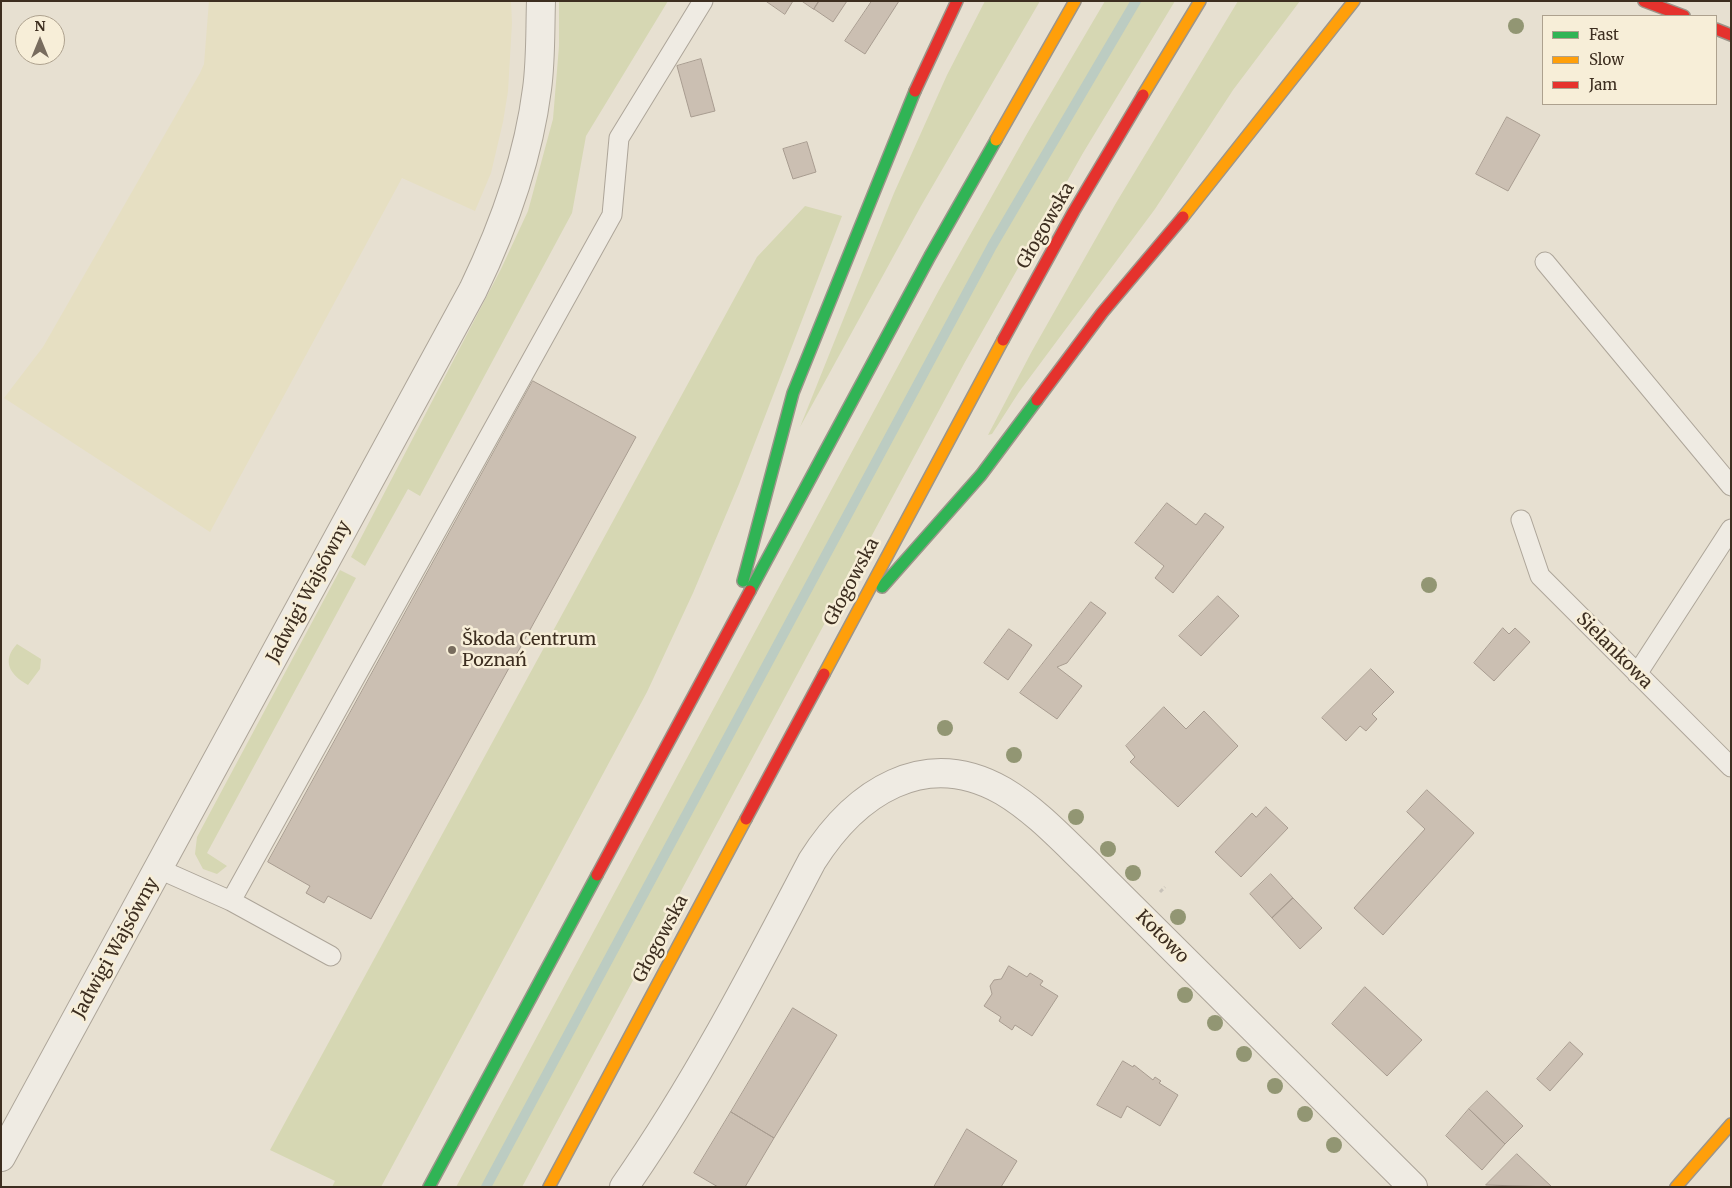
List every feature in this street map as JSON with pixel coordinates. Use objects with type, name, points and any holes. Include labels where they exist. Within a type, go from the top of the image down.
[{"type":"main road","points":[[724,637],[737,601],[793,393],[876,183],[924,71],[957,1]]},
{"type":"main road","points":[[429,1187],[930,256],[1075,1]]},
{"type":"main road","name":"Głogowska","points":[[549,1187],[949,438],[1074,211],[1200,1]]},
{"type":"main road","points":[[837,648],[885,584],[981,475],[1102,313],[1218,175],[1354,1]]},
{"type":"main road","points":[[1644,1],[1681,15]]},
{"type":"main road","points":[[1717,29],[1731,35]]},
{"type":"main road","points":[[1676,1187],[1731,1124]]},
{"type":"street","name":"Jadwigi Wajsówny","points":[[1,1157],[473,290],[494,247],[520,173],[532,119],[540,61],[541,1]]},
{"type":"street","name":"Kotowo","points":[[624,1187],[672,1116],[705,1061],[812,861],[838,824],[873,794],[901,780],[916,776],[948,775],[964,776],[989,785],[1024,805],[1087,863],[1413,1187]]},
{"type":"lane","points":[[231,901],[612,215],[618,138],[703,1]]},
{"type":"lane","points":[[1545,262],[1731,486]]},
{"type":"lane","name":"Sielankowa","points":[[1521,520],[1540,576],[1731,767]]},
{"type":"lane","points":[[1637,674],[1731,529]]},
{"type":"lane","points":[[159,869],[231,901],[331,956]]},
{"type":"shaded area","points":[[209,1],[511,1],[512,23],[508,91],[503,122],[491,173],[475,211],[402,178],[210,532],[4,398],[43,347],[200,73],[204,64]]},
{"type":"green space","points":[[559,1],[668,1],[586,136],[572,213],[420,496],[408,489],[365,566],[351,557],[501,269],[528,211],[553,119],[559,46]]},
{"type":"green space","points":[[985,1],[1040,1],[921,206],[800,427],[894,193],[947,75]]},
{"type":"green space","points":[[1105,1],[1175,1],[1083,153],[965,362],[522,1187],[456,1187],[939,290],[1028,132]]},
{"type":"green space","points":[[1238,1],[1300,1],[1233,90],[1155,209],[1019,392],[992,434],[988,435],[1032,351],[1116,203]]},
{"type":"green space","points":[[805,206],[842,216],[739,484],[693,593],[647,692],[381,1187],[332,1187],[335,1181],[270,1150],[757,257]]},
{"type":"green space","points":[[340,570],[356,578],[207,853],[227,866],[217,874],[203,869],[195,854],[197,837]]},
{"type":"green space","points":[[17,644],[41,659],[40,669],[28,685],[16,677],[10,667],[9,656]]},
{"type":"building","points":[[766,1],[793,1],[785,14]]},
{"type":"building","points":[[802,1],[819,1],[814,9]]},
{"type":"building","points":[[819,1],[847,1],[833,22],[814,9]]},
{"type":"building","points":[[872,1],[899,1],[865,54],[845,41]]},
{"type":"building","points":[[701,59],[715,111],[691,117],[677,66]]},
{"type":"building","points":[[1507,117],[1540,135],[1508,191],[1476,174]]},
{"type":"building","points":[[807,142],[816,172],[793,179],[783,149]]},
{"type":"building","name":"Škoda Centrum Poznań","points":[[533,381],[636,437],[371,919],[328,896],[324,903],[306,893],[310,886],[268,862]]},
{"type":"building","points":[[1167,503],[1196,525],[1205,513],[1224,527],[1173,593],[1155,578],[1164,566],[1135,543]]},
{"type":"building","points":[[1218,596],[1239,616],[1201,656],[1179,636]]},
{"type":"building","points":[[1091,602],[1106,613],[1067,663],[1057,667],[1082,686],[1057,719],[1020,693]]},
{"type":"building","points":[[1503,628],[1509,634],[1515,628],[1530,642],[1494,681],[1474,663]]},
{"type":"building","points":[[1009,629],[1032,645],[1008,680],[984,663]]},
{"type":"building","points":[[1371,669],[1394,692],[1372,714],[1377,719],[1366,731],[1360,726],[1346,741],[1322,718]]},
{"type":"building","points":[[1164,707],[1186,729],[1204,711],[1238,746],[1178,807],[1130,762],[1135,757],[1126,746]]},
{"type":"building","points":[[1427,790],[1474,833],[1383,935],[1354,908],[1425,829],[1407,812]]},
{"type":"building","points":[[1266,807],[1288,828],[1241,877],[1215,852],[1252,813],[1256,817]]},
{"type":"building","points":[[1271,874],[1293,898],[1272,918],[1250,894]]},
{"type":"building","points":[[1293,898],[1322,928],[1300,949],[1272,918]]},
{"type":"building","points":[[1009,966],[1027,977],[1030,973],[1043,981],[1040,985],[1058,996],[1032,1036],[1015,1025],[1012,1030],[999,1021],[1001,1017],[984,1006],[992,994],[990,986],[994,980],[1001,979]]},
{"type":"building","points":[[1365,987],[1422,1040],[1387,1076],[1332,1024]]},
{"type":"building","points":[[793,1008],[837,1035],[774,1138],[731,1112]]},
{"type":"building","points":[[1570,1042],[1583,1054],[1550,1091],[1537,1079]]},
{"type":"building","points":[[1123,1061],[1133,1067],[1134,1065],[1153,1080],[1155,1077],[1161,1081],[1159,1083],[1178,1095],[1160,1126],[1127,1106],[1121,1118],[1097,1105]]},
{"type":"building","points":[[1487,1091],[1523,1126],[1505,1144],[1469,1109]]},
{"type":"building","points":[[1469,1109],[1505,1144],[1482,1170],[1446,1136]]},
{"type":"building","points":[[731,1112],[774,1138],[745,1187],[718,1187],[694,1173]]},
{"type":"building","points":[[967,1129],[1017,1161],[1001,1187],[934,1187]]},
{"type":"building","points":[[1517,1154],[1552,1187],[1486,1185]]},
{"type":"waterway","points":[[486,1187],[992,246],[1136,1]]},
{"type":"traffic: fast","points":[[743,581],[793,393],[915,91]]},
{"type":"traffic: fast","points":[[750,591],[930,256],[996,140]]},
{"type":"traffic: fast","points":[[882,587],[981,475],[1037,400]]},
{"type":"traffic: fast","points":[[429,1187],[597,875]]},
{"type":"traffic: slow","points":[[996,140],[1075,1]]},
{"type":"traffic: slow","points":[[1143,95],[1200,1]]},
{"type":"traffic: slow","points":[[1183,217],[1354,1]]},
{"type":"traffic: slow","points":[[824,674],[1003,340]]},
{"type":"traffic: slow","points":[[549,1187],[746,819]]},
{"type":"traffic: slow","points":[[1676,1187],[1731,1124]]},
{"type":"traffic: jam","points":[[915,91],[957,1]]},
{"type":"traffic: jam","points":[[1644,1],[1681,15]]},
{"type":"traffic: jam","points":[[1717,29],[1731,35]]},
{"type":"traffic: jam","points":[[1003,340],[1074,211],[1143,95]]},
{"type":"traffic: jam","points":[[1037,400],[1102,313],[1183,217]]},
{"type":"traffic: jam","points":[[597,875],[750,591]]},
{"type":"traffic: jam","points":[[746,819],[824,674]]},
{"type":"place","name":"Škoda Centrum Poznań","points":[[452,650]]}]
